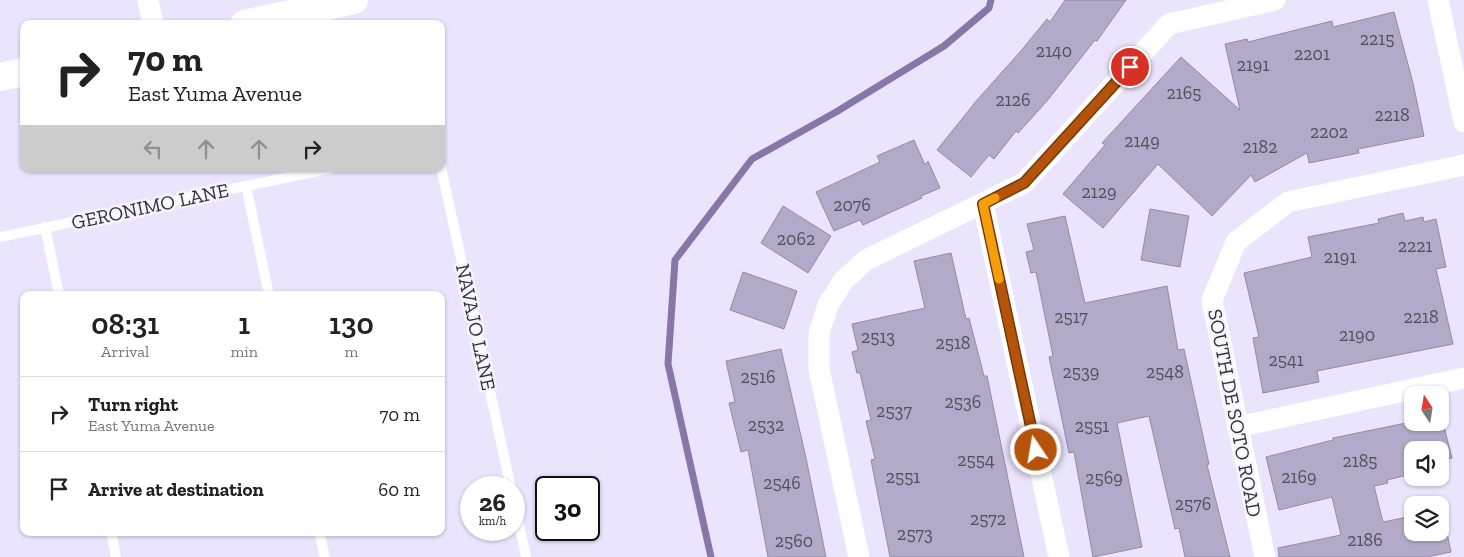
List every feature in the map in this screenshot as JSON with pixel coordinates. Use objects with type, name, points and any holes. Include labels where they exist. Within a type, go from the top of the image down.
[{"type":"street","points":[[148,0],[152,20]]},
{"type":"street","points":[[262,20],[354,0]]},
{"type":"street","points":[[859,557],[819,369],[819,333],[828,305],[843,281],[866,260],[1024,183],[1169,24],[1275,0]]},
{"type":"street","points":[[1438,0],[1464,122]]},
{"type":"street","points":[[0,77],[20,73]]},
{"type":"street","name":"SOUTH DE SOTO ROAD","points":[[1265,557],[1212,300],[1236,242],[1288,202],[1464,165]]},
{"type":"street","points":[[983,204],[1059,557]]},
{"type":"street","points":[[1237,427],[1464,378]]},
{"type":"lane","name":"GERONIMO LANE","points":[[0,236],[314,172]]},
{"type":"lane","name":"NAVAJO LANE","points":[[442,172],[508,476]]},
{"type":"lane","points":[[246,186],[268,291]]},
{"type":"lane","points":[[45,227],[58,291]]},
{"type":"lane","points":[[112,536],[116,557]]},
{"type":"lane","points":[[321,536],[325,557]]},
{"type":"lane","points":[[523,541],[526,557]]},
{"type":"building","points":[[1065,0],[1126,0],[1097,41],[1095,40],[1047,101],[1018,133],[1016,131],[994,159],[989,155],[971,177],[937,150],[977,100],[1047,19],[1050,22]]},
{"type":"building","points":[[1394,12],[1413,83],[1424,136],[1358,149],[1359,153],[1309,163],[1307,153],[1255,182],[1251,175],[1212,216],[1158,164],[1103,228],[1063,194],[1105,145],[1102,143],[1181,57],[1240,110],[1225,44],[1247,39],[1248,42],[1332,21],[1333,27]]},
{"type":"building","points":[[914,140],[925,165],[928,161],[940,188],[863,225],[860,220],[834,231],[816,192],[880,162],[877,156]]},
{"type":"building","points":[[783,206],[831,236],[808,273],[761,243]]},
{"type":"building","points":[[1150,209],[1189,216],[1180,267],[1141,260]]},
{"type":"building","points":[[1403,213],[1405,221],[1423,217],[1424,222],[1436,219],[1446,267],[1436,269],[1453,344],[1317,371],[1319,382],[1263,393],[1253,338],[1259,337],[1244,273],[1312,257],[1308,237],[1379,223],[1378,219]]},
{"type":"building","points":[[1065,216],[1085,303],[1167,286],[1178,350],[1184,349],[1209,464],[1207,465],[1230,557],[1185,557],[1179,528],[1175,529],[1149,416],[1117,423],[1142,547],[1093,557],[1074,452],[1069,453],[1049,357],[1053,356],[1036,272],[1031,273],[1026,252],[1034,250],[1027,224]]},
{"type":"building","points":[[951,253],[966,319],[969,318],[984,376],[987,376],[1024,557],[890,557],[871,460],[875,459],[866,421],[871,420],[860,373],[857,373],[852,352],[858,350],[852,324],[925,308],[914,261]]},
{"type":"building","points":[[743,272],[797,291],[784,329],[730,310]]},
{"type":"building","points":[[781,349],[826,557],[768,557],[748,450],[741,452],[729,403],[735,402],[726,361]]},
{"type":"building","points":[[1404,423],[1404,431],[1445,431],[1448,441],[1404,441],[1404,476],[1387,480],[1388,483],[1374,486],[1383,522],[1404,518],[1404,541],[1449,541],[1451,552],[1427,557],[1279,557],[1278,548],[1341,535],[1332,497],[1279,510],[1266,457],[1333,440],[1333,438]]},
{"type":"building","points":[[1449,446],[1452,458],[1449,459]]},
{"type":"waterway","points":[[711,557],[668,364],[675,260],[752,159],[836,112],[944,46],[989,8],[991,0]]},
{"type":"slow traffic","points":[[995,198],[983,204],[999,279]]},
{"type":"route","points":[[1036,450],[983,204],[1024,183],[1130,67]]}]
